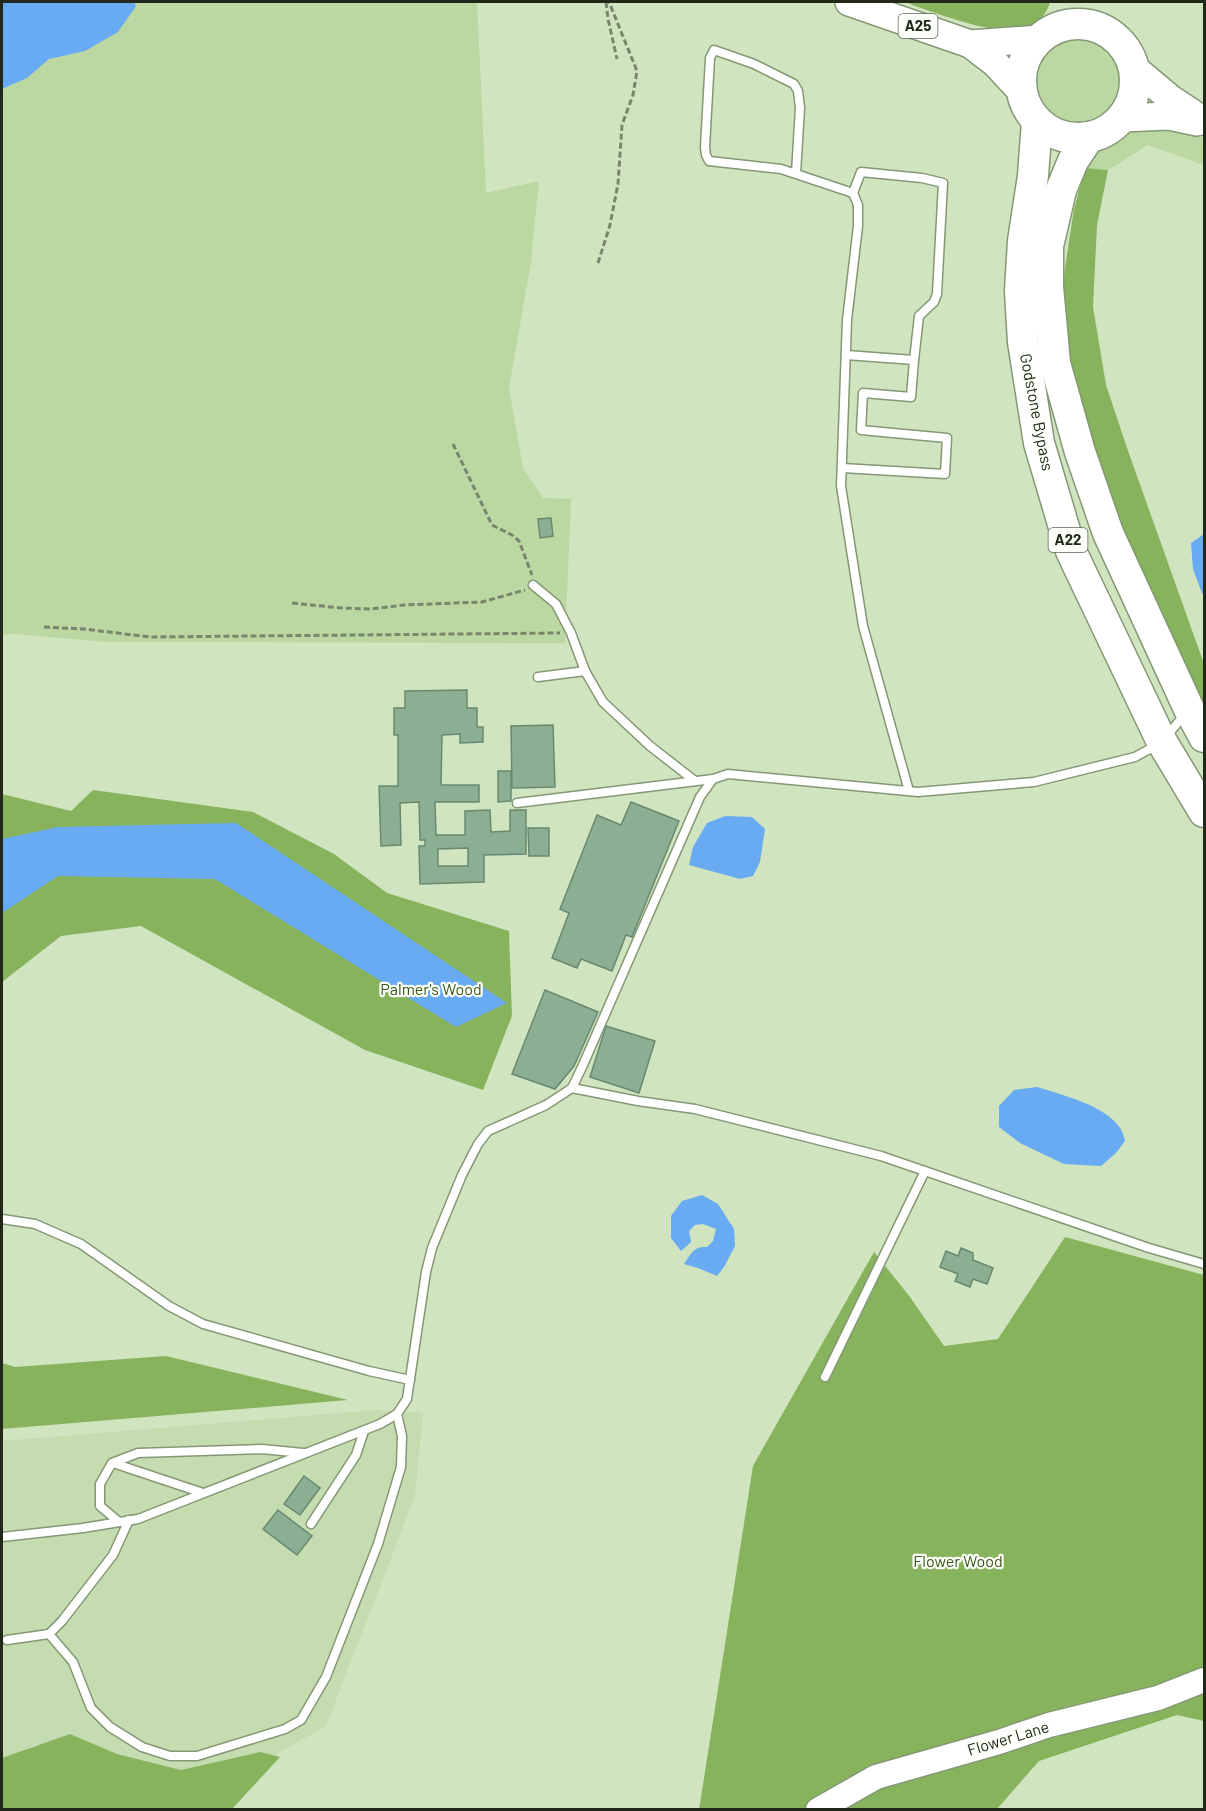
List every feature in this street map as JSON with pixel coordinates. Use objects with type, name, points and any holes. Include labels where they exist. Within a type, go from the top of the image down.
[{"type":"highway","points":[[1098,2],[1112,35],[1127,52],[1134,68],[1135,88],[1131,104],[1122,118],[1108,130],[1089,137],[1074,138],[1047,129],[1037,121],[1027,107],[1022,92],[1022,71],[1026,57],[1057,22],[1087,25],[1112,35]]},
{"type":"highway","name":"Godstone Bypass","points":[[1037,121],[1033,176],[1023,241],[1020,291],[1023,342],[1040,443],[1071,551],[1162,742],[1204,812]]},
{"type":"highway","name":"Godstone Bypass","points":[[1089,137],[1073,161],[1061,190],[1048,246],[1048,287],[1055,363],[1080,452],[1108,533],[1204,738]]},
{"type":"main road","name":"A25","points":[[849,2],[970,44],[995,63],[1022,92]]},
{"type":"main road","name":"A25","points":[[970,44],[1057,22]]},
{"type":"main road","points":[[1134,68],[1171,99],[1204,122]]},
{"type":"main road","points":[[1122,118],[1169,116],[1204,122]]},
{"type":"street","name":"Flower Lane","points":[[818,1809],[876,1777],[999,1742],[1049,1725],[1158,1698],[1184,1690],[1204,1680]]},
{"type":"lane","points":[[796,173],[800,108],[798,91],[794,84],[754,63],[714,50],[710,58],[705,147],[707,159],[782,169],[853,193]]},
{"type":"lane","points":[[842,468],[945,474],[947,438],[861,430],[863,393],[911,397],[919,316],[934,302],[937,294],[943,183],[922,178],[861,172],[853,193],[858,205],[858,226],[847,320],[841,486],[863,626],[909,791]]},
{"type":"lane","points":[[846,355],[914,360]]},
{"type":"lane","points":[[533,585],[556,603],[571,633],[585,671],[603,702],[650,746],[695,781]]},
{"type":"lane","points":[[538,677],[585,671]]},
{"type":"lane","points":[[517,802],[713,779],[728,774],[918,792],[1034,782],[1135,757],[1162,742],[1189,709]]},
{"type":"lane","points":[[2,1537],[83,1528],[138,1518],[364,1431],[397,1414],[407,1399],[426,1272],[432,1248],[462,1175],[478,1144],[488,1131],[546,1105],[572,1088],[700,797],[713,779]]},
{"type":"lane","points":[[572,1088],[695,1109],[881,1156],[1149,1248],[1204,1264]]},
{"type":"lane","points":[[825,1377],[925,1171]]},
{"type":"lane","points":[[2,1219],[35,1224],[81,1244],[169,1306],[203,1324],[369,1371],[410,1380]]},
{"type":"lane","points":[[49,1634],[73,1662],[91,1708],[110,1727],[142,1747],[170,1756],[197,1756],[285,1729],[301,1720],[326,1677],[378,1544],[401,1467],[402,1436],[397,1414]]},
{"type":"lane","points":[[311,1524],[356,1455],[364,1431]]},
{"type":"lane","points":[[118,1522],[100,1506],[100,1484],[112,1463],[138,1453],[262,1449],[305,1454]]},
{"type":"lane","points":[[112,1463],[203,1493]]},
{"type":"lane","points":[[7,1640],[49,1634],[62,1621],[113,1555],[129,1520]]},
{"type":"path","points":[[607,2],[608,20],[617,59]]},
{"type":"path","points":[[598,263],[610,225],[618,184],[622,125],[633,95],[637,71],[607,2]]},
{"type":"path","points":[[292,603],[371,609],[404,605],[482,602],[524,591],[533,585],[531,572],[519,541],[492,525],[453,444]]},
{"type":"path","points":[[44,627],[150,637],[571,633]]},
{"type":"shaded area","points":[[2,2],[477,2],[486,193],[539,181],[531,262],[509,388],[523,468],[543,498],[571,499],[565,643],[106,642],[16,634],[2,635]]},
{"type":"shaded area","points":[[1079,35],[1096,38],[1111,48],[1121,63],[1124,80],[1121,97],[1111,112],[1096,122],[1079,125],[1062,122],[1047,112],[1037,97],[1034,80],[1037,63],[1047,48],[1062,38]]},
{"type":"shaded area","points":[[1177,127],[1204,138],[1204,165],[1148,145],[1108,170],[1085,168],[1101,146],[1128,132]]},
{"type":"shaded area","points":[[377,1410],[423,1413],[415,1496],[326,1726],[250,1769],[172,1795],[136,1771],[35,1744],[2,1764],[2,1441]]},
{"type":"green space","points":[[906,2],[1050,2],[1041,18],[1028,27],[1010,29],[969,24]]},
{"type":"green space","points":[[1085,168],[1108,170],[1097,225],[1093,307],[1106,385],[1204,664],[1204,711],[1144,586],[1087,439],[1061,316],[1065,268],[1074,209]]},
{"type":"green space","name":"Palmer's Wood","points":[[93,790],[253,812],[334,854],[387,893],[509,931],[512,1016],[483,1090],[365,1050],[141,926],[61,936],[2,982],[2,794],[71,811]]},
{"type":"green space","name":"Flower Wood","points":[[1065,1237],[1204,1275],[1204,1721],[1177,1715],[1039,1761],[997,1809],[699,1810],[753,1466],[874,1252],[910,1297],[944,1346],[998,1339]]},
{"type":"green space","points":[[166,1356],[348,1400],[2,1429],[2,1363],[15,1367]]},
{"type":"green space","points":[[70,1734],[117,1754],[181,1770],[260,1752],[280,1757],[232,1809],[2,1809],[2,1758]]},
{"type":"water","points":[[2,2],[134,2],[136,6],[118,32],[85,51],[49,59],[27,78],[2,89]]},
{"type":"water","points":[[1204,534],[1204,595],[1193,569],[1191,543]]},
{"type":"water","points":[[725,816],[752,817],[765,829],[760,862],[753,876],[740,879],[689,865],[693,847],[707,823]]},
{"type":"water","points":[[236,823],[507,1003],[456,1027],[215,879],[58,876],[2,913],[2,839],[58,827]]},
{"type":"water","points":[[1037,1087],[1070,1097],[1104,1113],[1120,1128],[1125,1141],[1116,1153],[1101,1166],[1064,1164],[1020,1143],[999,1127],[999,1106],[1014,1090]]},
{"type":"water","points":[[702,1195],[718,1204],[734,1229],[735,1246],[717,1276],[684,1264],[695,1249],[707,1247],[713,1241],[716,1229],[703,1224],[695,1225],[689,1231],[691,1242],[681,1251],[671,1238],[671,1216],[682,1201]]},
{"type":"building","points":[[551,518],[553,536],[540,538],[538,519]]},
{"type":"building","points":[[467,690],[467,708],[477,708],[477,727],[483,727],[483,742],[460,743],[460,734],[442,735],[441,785],[479,785],[479,802],[435,802],[436,835],[465,835],[465,811],[490,810],[491,832],[510,831],[510,810],[526,810],[526,854],[484,855],[484,882],[420,884],[419,846],[425,846],[425,840],[420,840],[419,802],[400,803],[401,845],[381,846],[379,786],[398,786],[398,735],[394,735],[394,708],[405,708],[405,691]],"holes":[[[468,848],[468,866],[438,866],[438,849]]]},
{"type":"building","points":[[553,725],[555,787],[512,788],[511,726]]},
{"type":"building","points":[[498,771],[511,771],[511,801],[498,802]]},
{"type":"building","points":[[631,802],[679,821],[632,937],[626,935],[612,971],[581,959],[577,968],[552,958],[569,913],[560,909],[597,815],[621,825]]},
{"type":"building","points":[[528,828],[549,828],[549,856],[529,856]]},
{"type":"building","points":[[545,990],[598,1012],[574,1066],[555,1089],[512,1074]]},
{"type":"building","points":[[606,1026],[655,1041],[639,1093],[590,1077]]},
{"type":"building","points":[[961,1248],[973,1253],[973,1260],[993,1268],[987,1284],[973,1279],[970,1287],[955,1281],[958,1274],[940,1267],[946,1251],[958,1256]]},
{"type":"building","points":[[304,1476],[320,1488],[300,1515],[284,1504]]},
{"type":"building","points":[[278,1510],[312,1536],[297,1555],[263,1529]]}]
